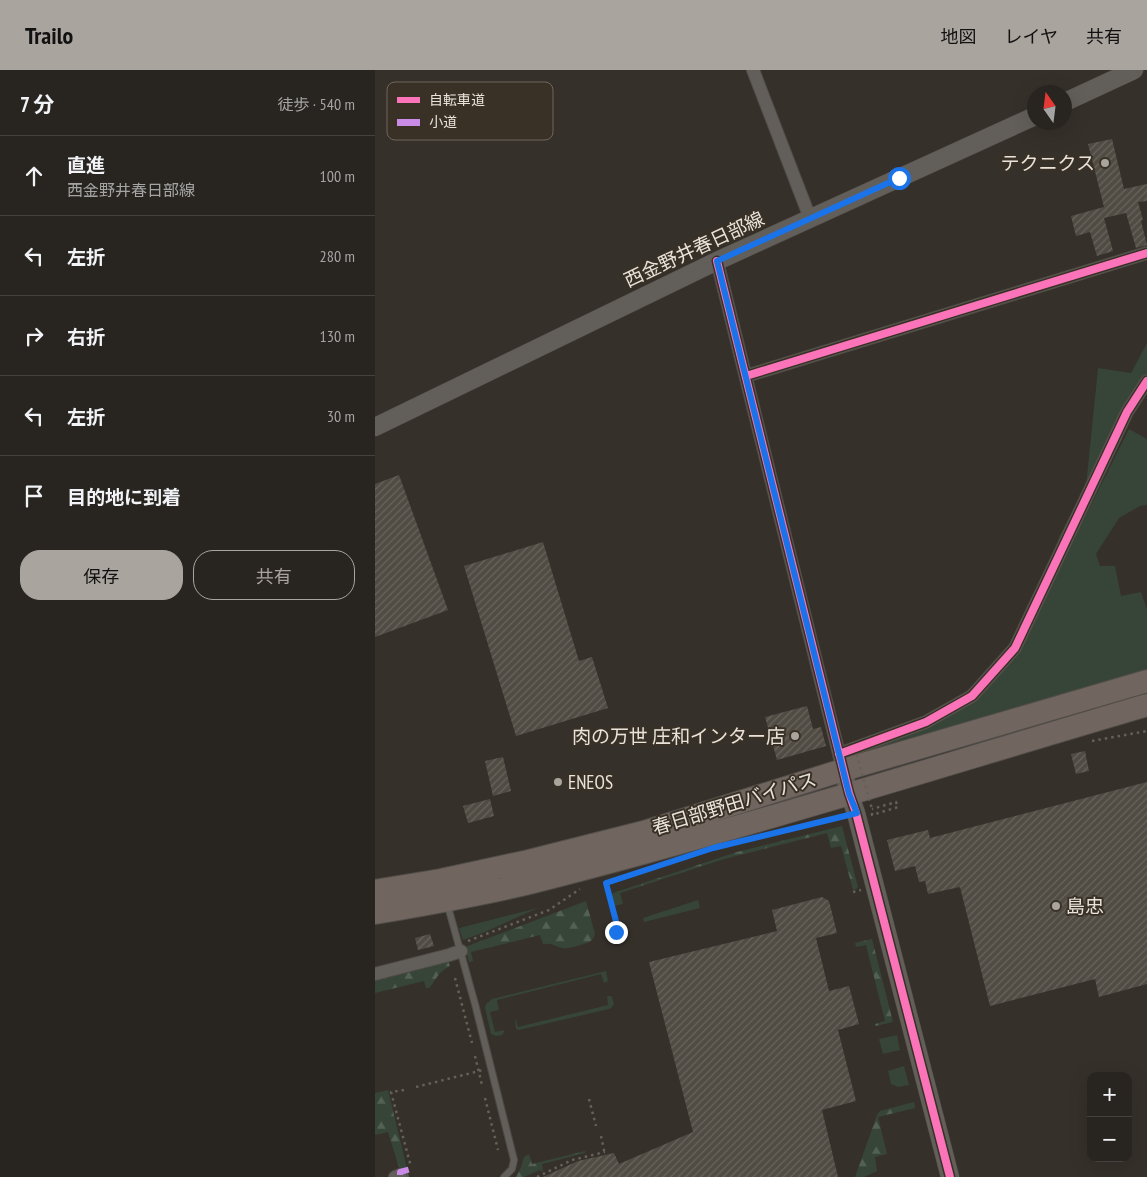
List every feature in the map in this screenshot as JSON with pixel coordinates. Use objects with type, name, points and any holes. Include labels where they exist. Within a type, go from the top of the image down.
[{"type":"highway","name":"春日部野田バイパス","points":[[375,891],[441,880],[529,861],[644,832],[841,762],[1147,682]]},
{"type":"highway","name":"春日部野田バイパス","points":[[375,913],[532,882],[671,846],[1147,705]]},
{"type":"main road","points":[[1072,99],[1134,70]]},
{"type":"main road","name":"西金野井春日部線","points":[[375,427],[717,261],[1027,120]]},
{"type":"main road","points":[[841,762],[849,794],[857,813],[950,1177]]},
{"type":"street","points":[[753,70],[810,218]]},
{"type":"street","points":[[746,376],[1147,253]]},
{"type":"street","points":[[717,261],[841,762],[926,722],[972,696],[1015,648],[1127,412],[1147,381]]},
{"type":"street","points":[[375,974],[449,955],[460,948]]},
{"type":"lane","points":[[447,900],[514,1160],[512,1169],[504,1177]]},
{"type":"path","points":[[853,742],[872,809],[896,802],[898,807],[872,814]]},
{"type":"path","points":[[599,884],[614,880]]},
{"type":"path","points":[[606,883],[618,929],[616,932]]},
{"type":"path","points":[[460,948],[549,910],[581,889],[587,888]]},
{"type":"path","points":[[853,892],[861,890]]},
{"type":"path","points":[[455,978],[472,1044]]},
{"type":"path","points":[[475,1056],[482,1085]]},
{"type":"path","points":[[416,1087],[484,1070]]},
{"type":"path","points":[[402,1174],[391,1092],[404,1090]]},
{"type":"path","points":[[485,1098],[498,1150]]},
{"type":"path","points":[[589,1099],[596,1126]]},
{"type":"path","points":[[537,1177],[572,1160],[605,1153],[601,1136]]},
{"type":"green space","points":[[1147,343],[1147,376],[1062,539],[1059,537],[1086,486],[1098,368],[1131,373]]},
{"type":"green space","points":[[1129,429],[1147,439],[1147,505],[1140,506],[1119,518],[1096,554],[1100,566],[1115,566],[1121,596],[1141,592],[1147,609],[1147,669],[864,753],[861,751],[964,698],[1036,615]]},
{"type":"green space","points":[[842,826],[858,887],[856,889],[853,890],[841,846],[831,848],[827,833],[724,859],[620,893],[623,904],[614,906],[611,896],[613,893],[737,852]]},
{"type":"green space","points":[[698,900],[700,908],[644,922],[643,918]]},
{"type":"green space","points":[[586,901],[595,934],[591,941],[582,945],[563,948],[543,944],[540,935],[471,952],[473,961],[469,962],[465,947]]},
{"type":"green space","points":[[538,908],[485,932],[463,940],[459,928]]},
{"type":"green space","points":[[872,939],[893,1022],[876,1026],[875,1024],[885,1021],[866,945],[856,947],[855,943]]},
{"type":"green space","points":[[448,960],[450,966],[440,974],[429,988],[426,988],[424,981],[375,993],[375,979]]},
{"type":"green space","points":[[606,971],[608,981],[604,983],[601,974],[497,1000],[499,1010],[490,1012],[495,1032],[504,1030],[504,1032],[502,1035],[496,1036],[491,1034],[485,1008],[486,1004],[492,999]]},
{"type":"green space","points":[[607,996],[612,997],[614,1004],[609,1009],[519,1030],[516,1029],[515,1020],[518,1027],[608,1005]]},
{"type":"green space","points":[[897,1035],[900,1050],[883,1054],[879,1039]]},
{"type":"green space","points":[[904,1066],[909,1085],[898,1087],[891,1084],[888,1071]]},
{"type":"green space","points":[[388,1090],[409,1177],[402,1177],[388,1132],[375,1135],[375,1093]]},
{"type":"green space","points":[[914,1102],[915,1108],[878,1117],[887,1154],[875,1157],[877,1171],[864,1177],[855,1177],[880,1111]]},
{"type":"green space","points":[[585,1151],[585,1153],[542,1164],[543,1172],[540,1170],[524,1177],[516,1177],[524,1157],[529,1154],[532,1164]]},
{"type":"building","points":[[1112,139],[1124,189],[1147,184],[1147,201],[1138,202],[1147,245],[1136,248],[1126,213],[1104,218],[1113,251],[1097,256],[1090,232],[1076,236],[1071,216],[1104,207],[1088,144]]},
{"type":"building","points":[[399,475],[448,610],[375,637],[375,484]]},
{"type":"building","points":[[543,542],[579,661],[592,657],[608,708],[516,736],[464,566]]},
{"type":"building","points":[[807,706],[813,729],[821,727],[826,746],[777,760],[765,717]]},
{"type":"building","points":[[1085,751],[1089,771],[1076,774],[1071,754]]},
{"type":"building","points":[[503,757],[511,791],[493,796],[485,761]]},
{"type":"building","name":"島忠","points":[[1147,782],[1147,984],[1099,997],[1095,979],[990,1006],[960,887],[928,894],[925,881],[919,882],[915,866],[895,871],[887,840],[928,830],[930,838]]},
{"type":"building","points":[[490,799],[494,816],[468,823],[463,806]]},
{"type":"building","points":[[822,897],[829,901],[837,933],[816,938],[829,991],[849,986],[859,1024],[838,1030],[856,1101],[822,1110],[838,1177],[543,1177],[578,1161],[614,1153],[619,1164],[693,1132],[649,962],[777,931],[772,910]]},
{"type":"building","points":[[430,934],[434,946],[418,950],[415,938]]},
{"type":"marked path","points":[[400,1175],[400,1172],[411,1169]]},
{"type":"cycle path","points":[[746,376],[1147,253]]},
{"type":"cycle path","points":[[717,261],[849,793],[856,813],[950,1177]]},
{"type":"cycle path","points":[[839,754],[926,722],[972,696],[1015,648],[1127,412],[1147,381]]},
{"type":"place","name":"テクニクス","points":[[1105,163]]},
{"type":"place","name":"肉の万世 庄和インター店","points":[[795,736]]},
{"type":"place","name":"ENEOS","points":[[558,782]]},
{"type":"place","name":"島忠","points":[[1056,906]]},
{"type":"route","points":[[616,932],[618,929],[606,883],[713,848],[857,813],[849,794],[717,261],[899,178]]}]
